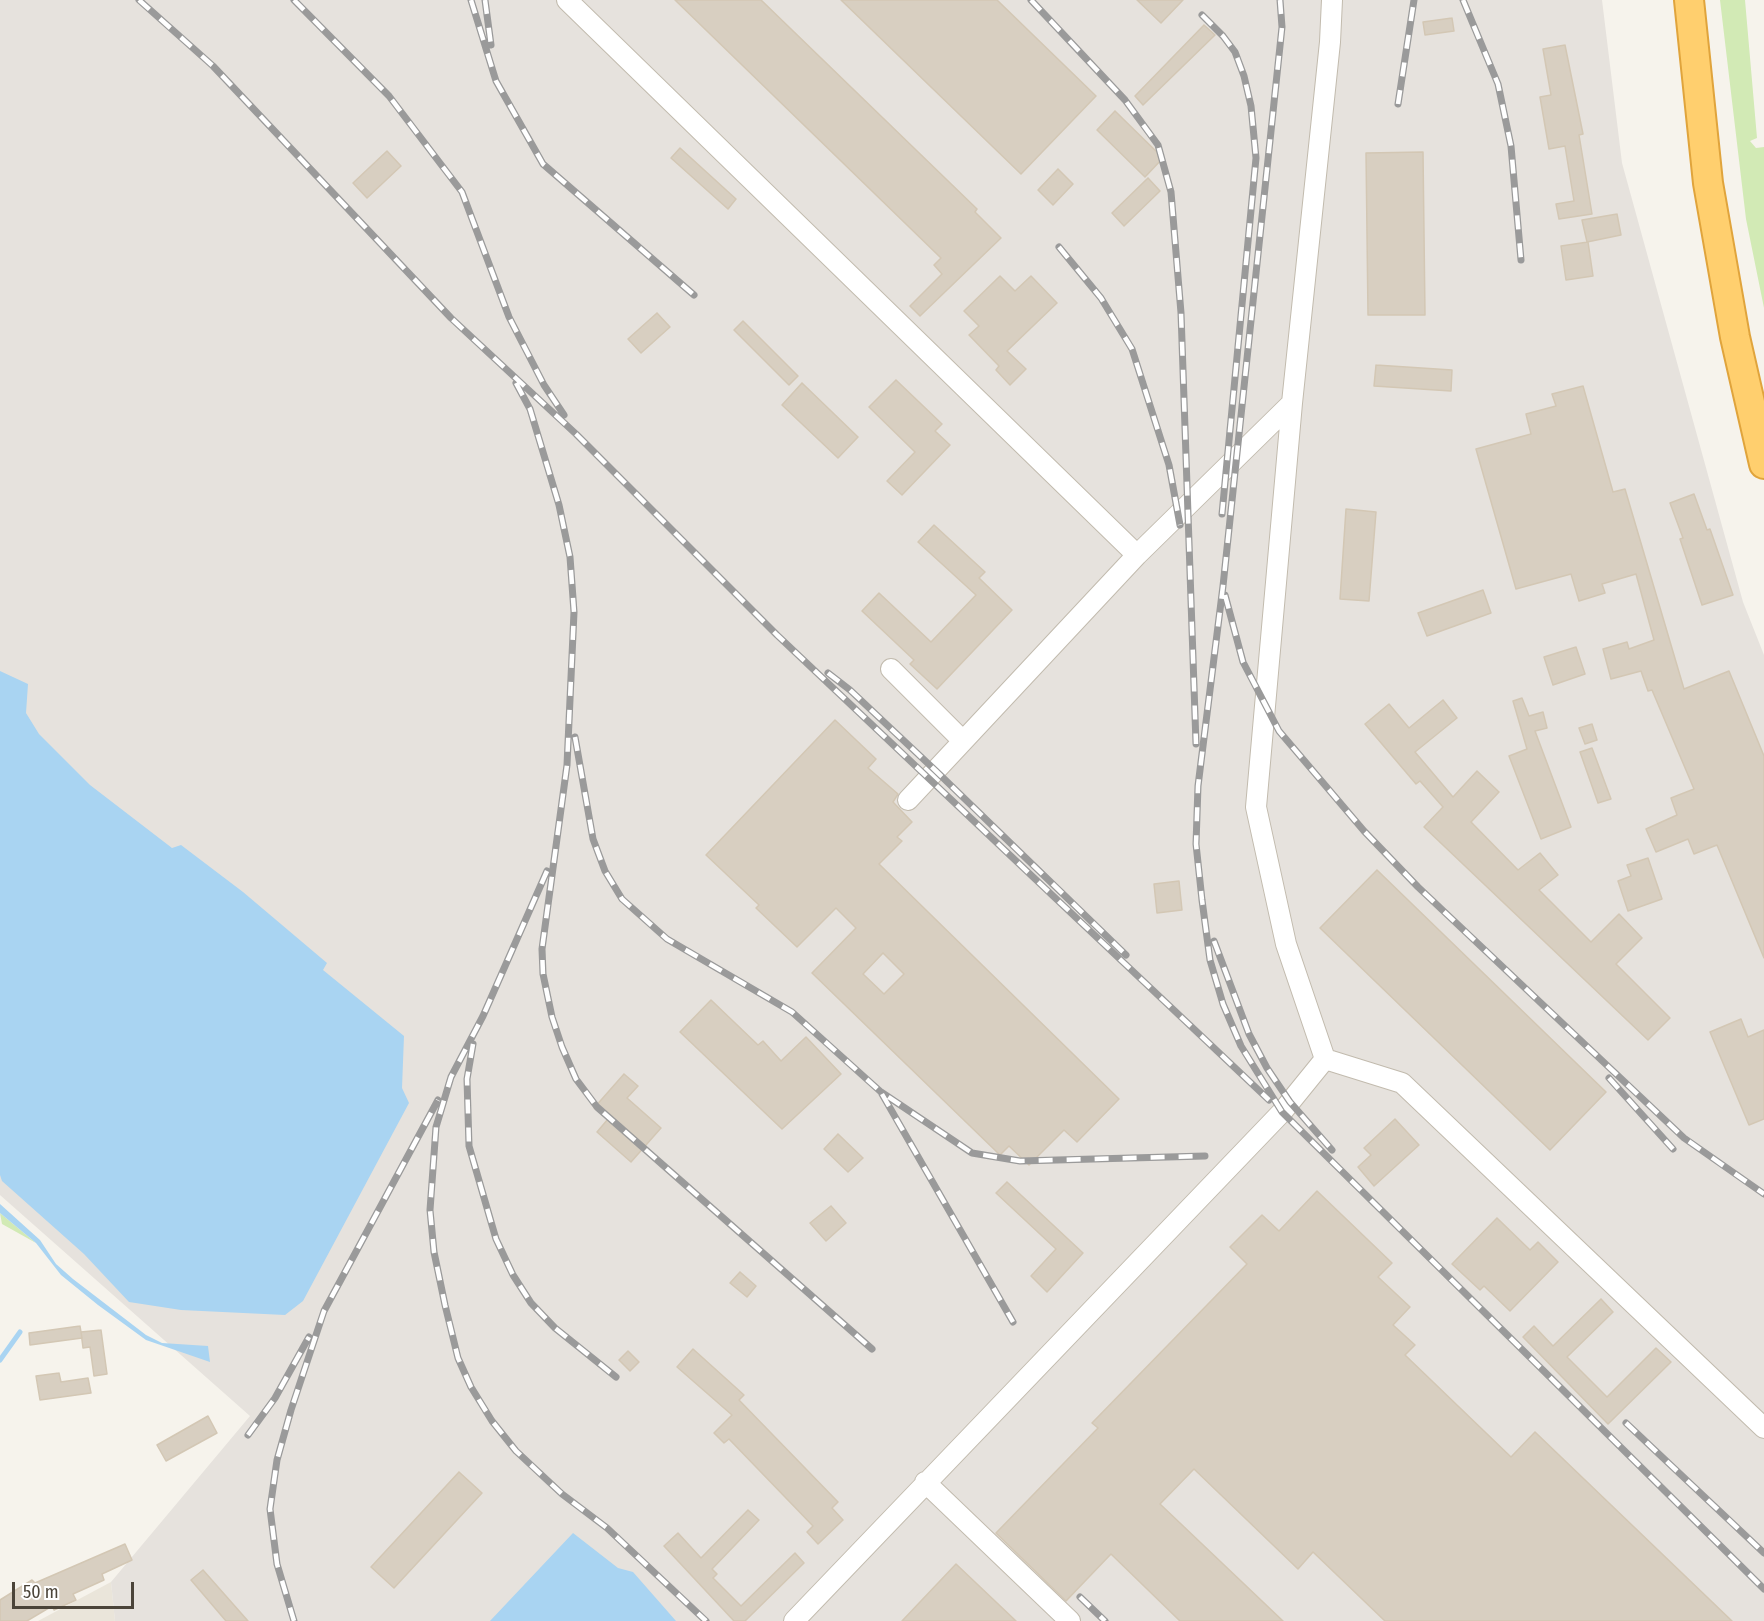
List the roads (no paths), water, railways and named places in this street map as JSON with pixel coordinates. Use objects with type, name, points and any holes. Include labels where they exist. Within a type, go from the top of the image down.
[{"type":"highway","points":[[1689,0],[1708,183],[1736,337],[1764,464]]},
{"type":"lane","points":[[567,0],[1137,555]]},
{"type":"lane","points":[[1325,1059],[1286,944],[1256,807],[1292,403],[1330,42],[1332,0]]},
{"type":"lane","points":[[908,800],[1137,555],[1292,403]]},
{"type":"lane","points":[[891,669],[963,741]]},
{"type":"lane","points":[[1325,1059],[1402,1083],[1764,1428]]},
{"type":"lane","points":[[794,1621],[1282,1112],[1325,1059]]},
{"type":"lane","points":[[925,1482],[1070,1621]]},
{"type":"water","points":[[0,671],[28,684],[26,713],[39,734],[90,785],[172,848],[181,845],[243,892],[327,963],[323,970],[404,1036],[402,1088],[409,1103],[303,1301],[285,1315],[181,1310],[129,1302],[84,1254],[2,1181],[0,1175]]},
{"type":"water","points":[[0,1204],[40,1240],[56,1264],[146,1335],[162,1343],[208,1346],[210,1362],[146,1340],[98,1305],[61,1275],[36,1243],[0,1213]]},
{"type":"water","points":[[573,1533],[618,1568],[633,1572],[676,1621],[490,1621]]},
{"type":"waterway","points":[[0,1360],[20,1332]]},
{"type":"railway","points":[[139,0],[213,66],[451,318],[576,434],[777,635],[1269,1100]]},
{"type":"railway","points":[[294,0],[389,96],[462,192],[509,317],[544,385],[564,415]]},
{"type":"railway","points":[[471,0],[496,81],[543,164],[694,295]]},
{"type":"railway","points":[[485,0],[491,45]]},
{"type":"railway","points":[[1031,0],[1125,100],[1158,145],[1171,192],[1181,313],[1196,744]]},
{"type":"railway","points":[[1280,0],[1282,27],[1223,586],[1198,786],[1196,844],[1202,900],[1210,960],[1223,1004],[1241,1046],[1282,1112],[1764,1589]]},
{"type":"railway","points":[[1398,104],[1414,0]]},
{"type":"railway","points":[[1463,0],[1498,84],[1511,146],[1521,260]]},
{"type":"railway","points":[[1202,15],[1235,52],[1244,76],[1251,106],[1256,158],[1222,514]]},
{"type":"railway","points":[[1059,247],[1101,298],[1132,349],[1169,465],[1180,525]]},
{"type":"railway","points":[[516,383],[530,409],[559,505],[570,557],[574,612],[567,765],[542,949],[543,974],[552,1017],[562,1047],[576,1079],[597,1107],[872,1349]]},
{"type":"railway","points":[[1225,595],[1243,662],[1279,731],[1364,831],[1418,887],[1684,1138],[1764,1194]]},
{"type":"railway","points":[[828,673],[850,690],[936,771],[1126,955]]},
{"type":"railway","points":[[575,737],[593,839],[605,871],[622,899],[667,939],[792,1012],[881,1092],[972,1153],[1020,1161],[1205,1156]]},
{"type":"railway","points":[[547,871],[483,1016],[451,1077],[436,1127],[430,1210],[434,1252],[445,1305],[458,1358],[471,1387],[492,1421],[516,1451],[562,1494],[607,1528],[706,1621]]},
{"type":"railway","points":[[1214,941],[1249,1034],[1267,1068],[1290,1102],[1332,1150]]},
{"type":"railway","points":[[473,1044],[467,1079],[469,1146],[496,1239],[513,1275],[531,1303],[555,1328],[616,1377]]},
{"type":"railway","points":[[1609,1078],[1673,1149]]},
{"type":"railway","points":[[882,1094],[1013,1322]]},
{"type":"railway","points":[[294,1621],[277,1564],[270,1509],[277,1460],[324,1311],[438,1100]]},
{"type":"railway","points":[[248,1435],[275,1398],[309,1337]]},
{"type":"railway","points":[[1626,1423],[1764,1553]]},
{"type":"railway","points":[[1080,1597],[1105,1621]]}]
